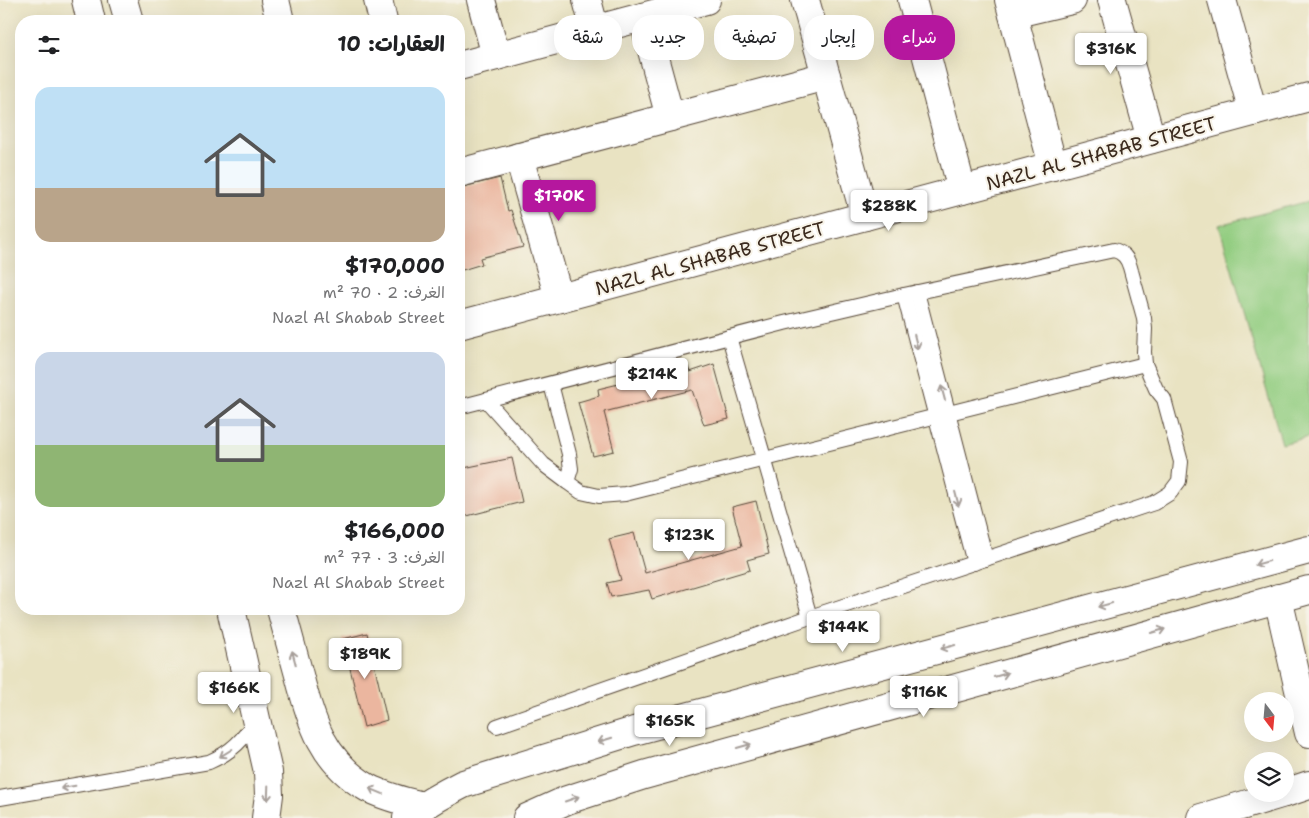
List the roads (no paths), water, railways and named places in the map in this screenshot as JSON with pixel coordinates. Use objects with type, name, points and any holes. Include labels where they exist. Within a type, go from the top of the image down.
[{"type":"street","points":[[86,0],[90,15]]},
{"type":"street","points":[[123,0],[127,15]]},
{"type":"street","points":[[275,0],[279,15]]},
{"type":"street","points":[[378,0],[382,15]]},
{"type":"street","points":[[481,0],[496,56]]},
{"type":"street","points":[[587,0],[591,15]]},
{"type":"street","points":[[650,15],[706,0]]},
{"type":"street","points":[[805,0],[865,216]]},
{"type":"street","points":[[912,0],[962,190]]},
{"type":"street","points":[[1053,166],[1011,7],[1072,0]]},
{"type":"street","points":[[1112,0],[1151,139]]},
{"type":"street","points":[[1222,0],[1252,112]]},
{"type":"street","points":[[465,64],[554,41]]},
{"type":"street","points":[[654,60],[670,117]]},
{"type":"street","points":[[465,172],[826,76]]},
{"type":"street","name":"NAZL AL SHABAB STREET","points":[[465,323],[1309,97]]},
{"type":"street","points":[[519,158],[559,298]]},
{"type":"street","points":[[283,615],[310,716],[319,737],[332,757],[349,774],[368,788],[390,797],[415,812],[442,794],[463,784],[634,731],[1309,550]]},
{"type":"street","points":[[527,818],[567,800],[644,775],[1309,590]]},
{"type":"street","points":[[1278,598],[1309,733]]},
{"type":"street","points":[[232,615],[257,716],[268,772],[269,795],[266,818]]},
{"type":"street","points":[[773,694],[765,706],[763,715],[764,724],[769,732],[776,737]]},
{"type":"street","points":[[634,731],[641,736],[650,751],[648,768],[644,775]]},
{"type":"street","points":[[1294,790],[1309,785]]},
{"type":"street","points":[[1201,818],[1254,802]]},
{"type":"lane","points":[[465,405],[729,337],[910,293],[1114,250],[1121,253],[1127,259],[1130,267],[1144,318],[1145,364],[1156,389],[1164,399],[1181,462],[1179,481],[1170,493],[1154,503],[810,617],[497,726]]},
{"type":"lane","points":[[910,293],[980,561]]},
{"type":"lane","points":[[729,337],[810,617]]},
{"type":"lane","points":[[486,400],[543,464],[581,492],[599,496],[624,494],[1145,364]]},
{"type":"lane","points":[[551,384],[569,454],[571,469],[567,482]]},
{"type":"lane","points":[[0,798],[209,762],[222,757],[234,748],[247,733],[257,716]]}]
